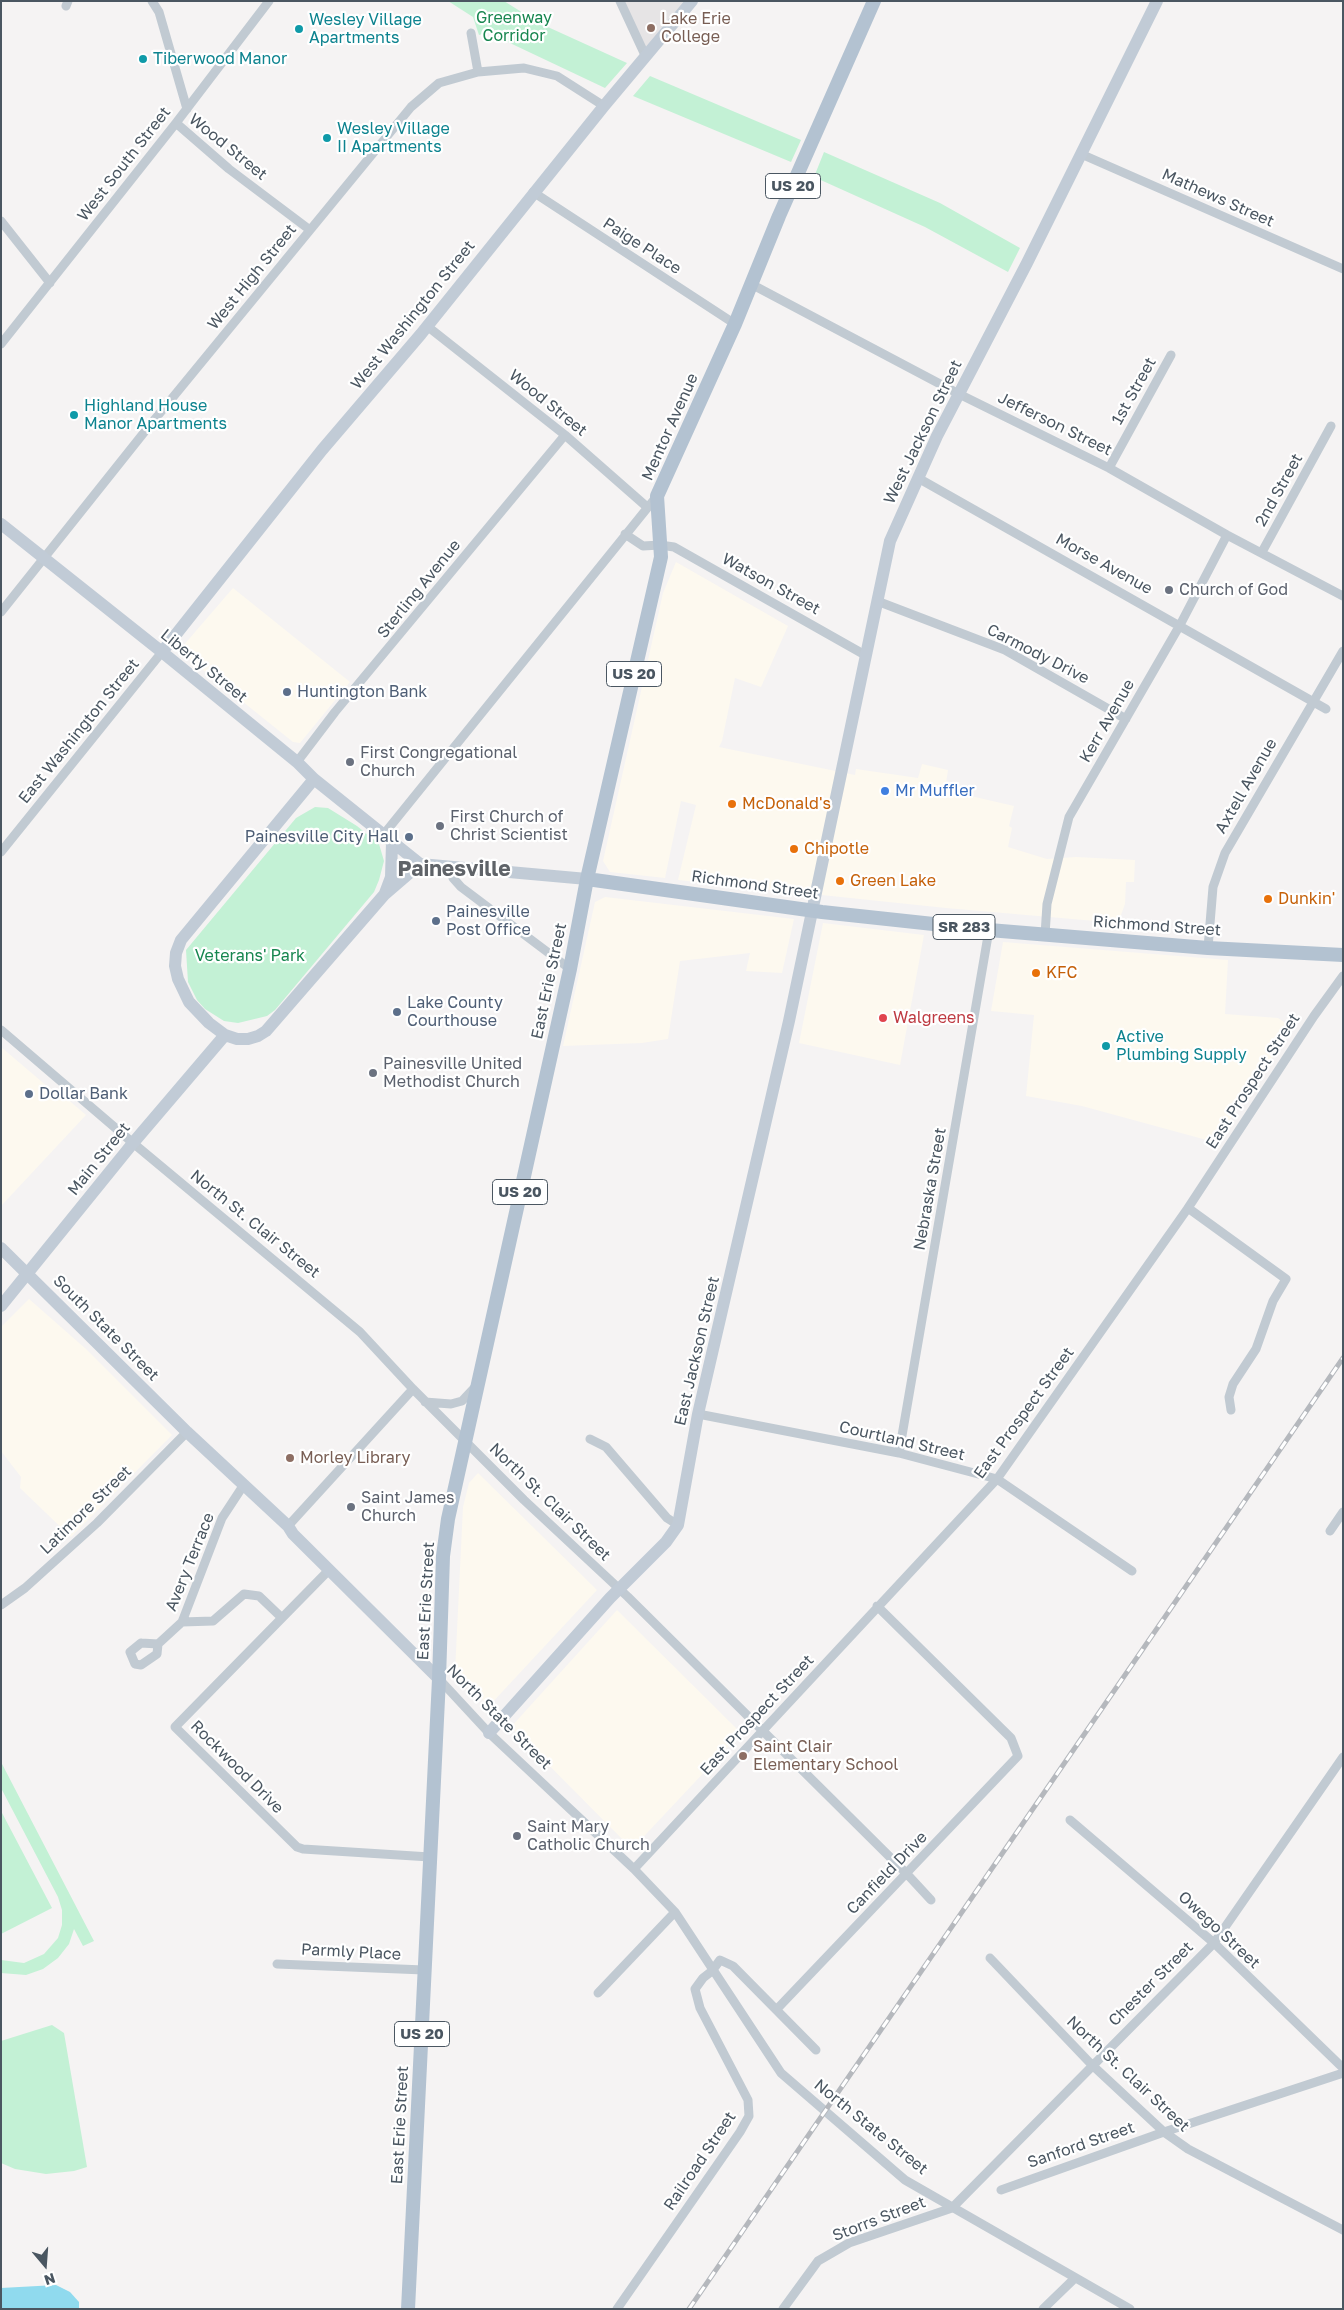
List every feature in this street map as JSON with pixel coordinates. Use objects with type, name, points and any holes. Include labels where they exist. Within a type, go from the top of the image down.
[{"type":"main road","name":"Mentor Avenue","points":[[657,496],[735,324],[874,1]]},
{"type":"main road","name":"US 20","points":[[588,879],[661,557],[657,496]]},
{"type":"main road","name":"Richmond Street","points":[[588,879],[811,910],[989,930],[1208,948],[1343,955]]},
{"type":"main road","name":"East Erie Street","points":[[408,2309],[444,1556],[448,1519],[570,969],[588,879]]},
{"type":"street","points":[[152,1],[159,12],[187,109]]},
{"type":"street","name":"West South Street","points":[[1,344],[176,124],[269,1]]},
{"type":"street","points":[[620,1],[645,55]]},
{"type":"street","name":"West Washington Street","points":[[162,652],[322,450],[427,326],[533,192],[645,55],[692,1]]},
{"type":"street","name":"West Jackson Street","points":[[811,910],[890,541],[959,394],[1082,154],[1157,1]]},
{"type":"street","points":[[472,34],[478,72]]},
{"type":"street","name":"West High Street","points":[[1,612],[146,430],[411,107],[439,82],[478,72],[524,68],[557,76],[604,106]]},
{"type":"street","name":"Wood Street","points":[[176,124],[228,169],[310,230]]},
{"type":"street","name":"Mathews Street","points":[[1082,154],[1343,269]]},
{"type":"street","name":"Paige Place","points":[[533,192],[735,324]]},
{"type":"street","points":[[1,221],[50,283]]},
{"type":"street","name":"Jefferson Street","points":[[751,284],[959,394],[1109,468],[1343,596]]},
{"type":"street","name":"Wood Street","points":[[427,326],[565,436],[647,507]]},
{"type":"street","name":"1st Street","points":[[1109,468],[1171,355]]},
{"type":"street","name":"2nd Street","points":[[1262,552],[1331,426]]},
{"type":"street","name":"Sterling Avenue","points":[[297,762],[335,712],[565,436]]},
{"type":"street","name":"Morse Avenue","points":[[918,478],[1326,709]]},
{"type":"street","name":"Mentor Avenue","points":[[388,838],[625,534],[657,496]]},
{"type":"street","name":"Liberty Street","points":[[1,524],[162,652],[388,838]]},
{"type":"street","name":"Watson Street","points":[[625,534],[644,546],[660,545],[674,547],[865,655]]},
{"type":"street","name":"Kerr Avenue","points":[[1045,935],[1047,904],[1069,817],[1180,625],[1228,534]]},
{"type":"street","name":"Carmody Drive","points":[[877,601],[1005,650],[1126,719]]},
{"type":"street","name":"Axtell Avenue","points":[[1208,948],[1213,887],[1225,853],[1343,651]]},
{"type":"street","name":"East Washington Street","points":[[1,852],[162,652]]},
{"type":"street","points":[[314,779],[181,940],[176,953],[175,966],[178,980],[189,1002],[209,1023],[225,1035],[236,1039],[248,1039],[266,1031],[384,895],[420,864],[388,838]]},
{"type":"street","points":[[384,895],[391,877],[388,838]]},
{"type":"street","name":"Richmond Street","points":[[420,864],[588,879]]},
{"type":"street","points":[[450,867],[453,878],[460,887],[570,969]]},
{"type":"street","name":"East Jackson Street","points":[[489,1733],[619,1590],[666,1542],[678,1525],[698,1414],[789,1021],[811,910]]},
{"type":"street","name":"Nebraska Street","points":[[899,1453],[989,930]]},
{"type":"street","name":"East Prospect Street","points":[[634,1868],[764,1731],[877,1606],[997,1479],[1188,1208],[1314,1016],[1343,976]]},
{"type":"street","name":"North St. Clair Street","points":[[1,1030],[133,1143],[355,1327],[464,1440],[764,1731],[908,1874],[931,1900]]},
{"type":"street","name":"Main Street","points":[[1,1306],[133,1143],[225,1035]]},
{"type":"street","points":[[1188,1208],[1286,1278],[1273,1301],[1256,1349],[1233,1384],[1229,1397],[1230,1410]]},
{"type":"street","name":"South State Street","points":[[1,1248],[187,1432]]},
{"type":"street","points":[[426,1402],[451,1404],[462,1401],[477,1385]]},
{"type":"street","points":[[288,1526],[413,1389]]},
{"type":"street","name":"Courtland Street","points":[[698,1414],[899,1453],[997,1479],[1132,1571]]},
{"type":"street","name":"North State Street","points":[[187,1432],[288,1526],[489,1733],[634,1868],[675,1912],[781,2074],[905,2180],[1130,2309]]},
{"type":"street","name":"Latimore Street","points":[[1,1606],[25,1588],[97,1522],[187,1432]]},
{"type":"street","points":[[590,1439],[606,1447],[666,1518],[678,1525]]},
{"type":"street","name":"Avery Terrace","points":[[158,1644],[182,1622],[222,1518],[243,1486]]},
{"type":"street","points":[[1330,1531],[1343,1512]]},
{"type":"street","name":"Rockwood Drive","points":[[329,1570],[175,1727],[297,1847],[303,1849],[430,1857]]},
{"type":"street","points":[[182,1622],[213,1621],[244,1594],[259,1596],[282,1617]]},
{"type":"street","name":"Canfield Drive","points":[[777,2009],[908,1874],[1018,1756],[1011,1738],[877,1606]]},
{"type":"street","name":"Chester Street","points":[[952,2208],[1091,2064],[1214,1942],[1343,1757]]},
{"type":"street","name":"Owego Street","points":[[1070,1820],[1214,1942],[1343,2068]]},
{"type":"street","points":[[598,1993],[675,1912]]},
{"type":"street","name":"North St. Clair Street","points":[[990,1958],[1091,2064],[1164,2132],[1188,2149],[1343,2230]]},
{"type":"street","points":[[712,1971],[720,1960],[733,1966],[816,2050]]},
{"type":"street","name":"Parmly Place","points":[[277,1964],[424,1970]]},
{"type":"street","name":"Railroad Street","points":[[617,2309],[740,2132],[749,2116],[748,2100],[700,2008],[695,1989],[702,1978],[712,1971]]},
{"type":"street","name":"Sanford Street","points":[[1001,2190],[1164,2132],[1343,2073]]},
{"type":"street","name":"Storrs Street","points":[[783,2309],[818,2261],[849,2243],[952,2208]]},
{"type":"street","points":[[1043,2309],[1075,2278]]},
{"type":"shaded area","name":"Lake Erie College","points":[[620,1],[692,1],[645,55]]},
{"type":"shaded area","points":[[676,562],[788,626],[761,687],[735,678],[722,741],[719,747],[855,775],[856,769],[918,778],[922,764],[948,770],[945,790],[1014,806],[1009,826],[1012,828],[1008,847],[1047,859],[1076,857],[1135,860],[1134,882],[1126,882],[1125,904],[1118,923],[946,908],[678,880],[696,805],[681,801],[665,878],[610,872],[603,861],[663,593]]},
{"type":"shaded area","points":[[233,588],[350,682],[300,743],[293,742],[182,653],[183,646]]},
{"type":"shaded area","points":[[605,897],[794,919],[782,973],[746,971],[750,953],[680,961],[668,1039],[642,1043],[563,1046],[595,902]]},
{"type":"shaded area","points":[[823,923],[924,935],[900,1065],[799,1043]]},
{"type":"shaded area","points":[[1003,942],[1228,960],[1225,1014],[1278,1018],[1293,1028],[1214,1142],[1082,1106],[1026,1096],[1034,1015],[991,1011]]},
{"type":"shaded area","points":[[1,1047],[48,1087],[65,1097],[86,1115],[1,1206]]},
{"type":"shaded area","points":[[29,1299],[86,1349],[172,1435],[71,1537],[20,1488],[21,1477],[1,1451],[1,1327]]},
{"type":"shaded area","points":[[478,1473],[597,1590],[489,1706],[455,1672],[463,1507],[469,1483]]},
{"type":"shaded area","points":[[617,1610],[741,1733],[632,1849],[511,1727]]},
{"type":"green space","name":"Greenway Corridor","points":[[448,1],[504,1],[539,23],[627,63],[605,88],[493,35],[497,34],[496,30],[479,35],[473,17]]},
{"type":"green space","points":[[650,76],[801,140],[791,162],[633,96]]},
{"type":"green space","points":[[824,152],[940,203],[1020,248],[1008,272],[925,227],[814,177]]},
{"type":"green space","name":"Veterans' Park","points":[[315,807],[328,808],[357,826],[379,844],[384,861],[374,892],[275,1010],[267,1016],[238,1023],[224,1021],[205,1009],[197,1000],[188,982],[186,950],[296,818]]},
{"type":"green space","points":[[1,1762],[94,1941],[83,1946],[74,1929],[69,1944],[58,1958],[43,1969],[26,1975],[1,1973],[1,1960],[24,1963],[44,1954],[58,1938],[62,1925],[62,1910],[58,1897],[1,1788]]},
{"type":"green space","points":[[1,1811],[52,1908],[1,1934]]},
{"type":"green space","points":[[52,2025],[64,2033],[87,2167],[74,2171],[46,2174],[15,2169],[1,2163],[1,2041]]},
{"type":"water","points":[[56,2285],[70,2292],[79,2302],[79,2309],[1,2309],[1,2288]]},
{"type":"railway","points":[[689,2309],[1343,1358]]},
{"type":"place","name":"Lake Erie College","points":[[651,28]]},
{"type":"place","name":"Wesley Village Apartments","points":[[299,29]]},
{"type":"place","name":"Tiberwood Manor","points":[[143,59]]},
{"type":"place","name":"Wesley Village II Apartments","points":[[327,138]]},
{"type":"place","name":"Highland House Manor Apartments","points":[[74,415]]},
{"type":"place","name":"Church of God","points":[[1169,590]]},
{"type":"place","name":"Huntington Bank","points":[[287,692]]},
{"type":"place","name":"First Congregational Church","points":[[350,762]]},
{"type":"place","name":"Mr Muffler","points":[[885,791]]},
{"type":"place","name":"McDonald's","points":[[732,804]]},
{"type":"place","name":"First Church of Christ Scientist","points":[[440,826]]},
{"type":"place","name":"Painesville City Hall","points":[[409,837]]},
{"type":"place","name":"Chipotle","points":[[794,849]]},
{"type":"place","name":"Green Lake","points":[[840,881]]},
{"type":"place","name":"Dunkin'","points":[[1268,899]]},
{"type":"place","name":"Painesville Post Office","points":[[436,921]]},
{"type":"place","name":"KFC","points":[[1036,973]]},
{"type":"place","name":"Lake County Courthouse","points":[[397,1012]]},
{"type":"place","name":"Walgreens","points":[[883,1018]]},
{"type":"place","name":"Active Plumbing Supply","points":[[1106,1046]]},
{"type":"place","name":"Painesville United Methodist Church","points":[[373,1073]]},
{"type":"place","name":"Dollar Bank","points":[[29,1094]]},
{"type":"place","name":"Morley Library","points":[[290,1458]]},
{"type":"place","name":"Saint James Church","points":[[351,1507]]},
{"type":"place","name":"Saint Clair Elementary School","points":[[743,1756]]},
{"type":"place","name":"Saint Mary Catholic Church","points":[[517,1836]]},
{"type":"district","name":"Painesville","points":[[454,869]]}]
